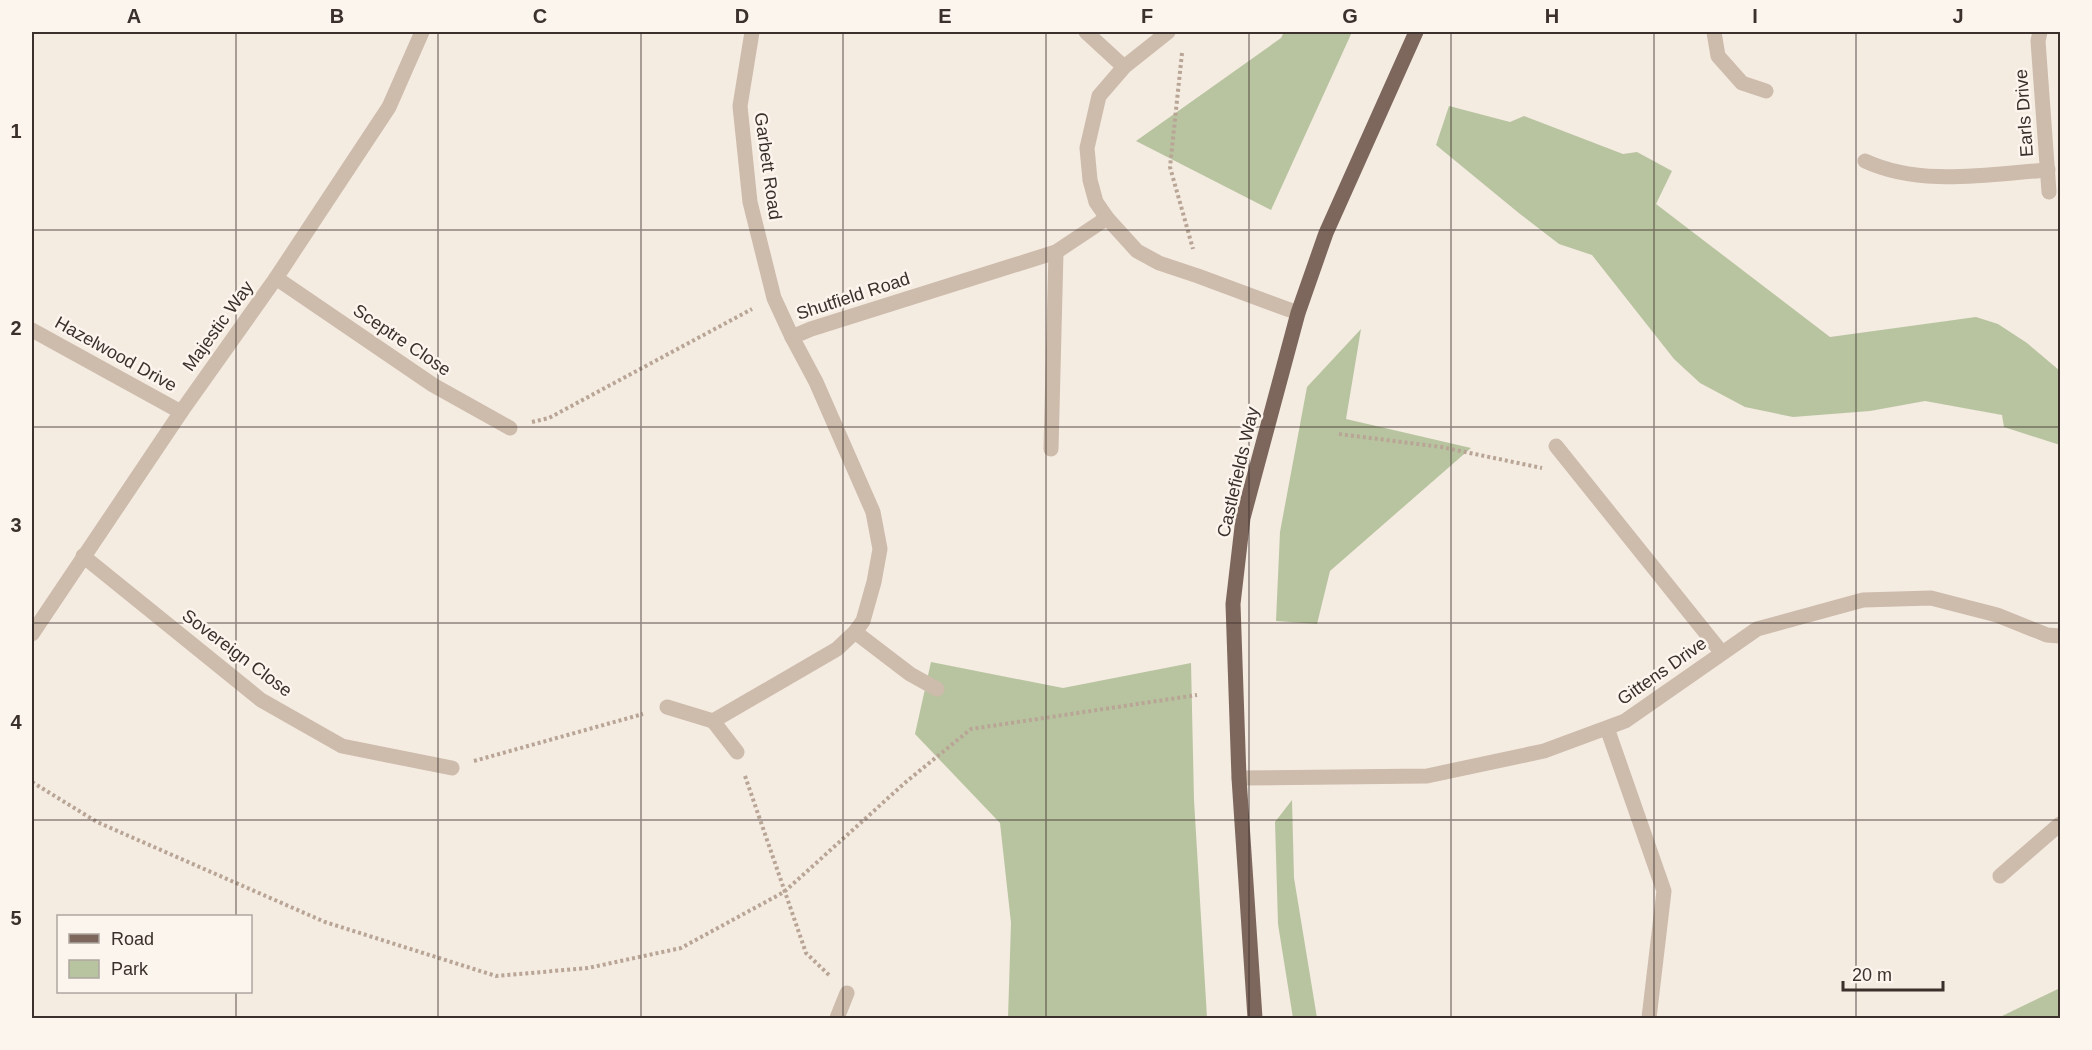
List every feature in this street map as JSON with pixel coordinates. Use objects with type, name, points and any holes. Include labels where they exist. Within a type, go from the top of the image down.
[{"type":"main road","name":"Castlefields Way","points":[[1255,1018],[1239,778],[1233,604],[1242,529],[1298,313],[1326,233],[1416,32]]},
{"type":"street","name":"Majestic Way","points":[[32,634],[82,556],[276,278],[389,107],[422,32]]},
{"type":"street","name":"Garbett Road","points":[[752,32],[740,106],[750,202],[774,298],[792,338]]},
{"type":"street","points":[[1086,32],[1124,67]]},
{"type":"street","points":[[1168,32],[1124,67],[1099,96],[1086,148],[1090,180],[1096,202],[1107,218],[1137,251],[1159,263],[1298,313]]},
{"type":"street","points":[[1714,32],[1718,56],[1742,82],[1766,91]]},
{"type":"street","name":"Earls Drive","points":[[2040,32],[2038,41],[2049,192]]},
{"type":"street","points":[[1865,161],[1884,170],[1934,177],[2048,170]]},
{"type":"street","name":"Shutfield Road","points":[[713,721],[837,649],[863,621],[874,582],[880,549],[873,512],[816,382],[792,338],[811,329],[1056,252],[1107,218]]},
{"type":"street","points":[[1051,449],[1056,252]]},
{"type":"street","name":"Sceptre Close","points":[[276,278],[433,385],[510,428]]},
{"type":"street","name":"Hazelwood Drive","points":[[32,330],[181,412]]},
{"type":"street","points":[[1556,446],[1722,653]]},
{"type":"street","name":"Sovereign Close","points":[[82,556],[261,700],[342,746],[452,768]]},
{"type":"street","name":"Gittens Drive","points":[[1239,778],[1427,776],[1545,751],[1625,721],[1757,629],[1863,600],[1931,598],[1997,615],[2048,635],[2061,636]]},
{"type":"street","points":[[855,632],[910,674],[937,689]]},
{"type":"street","points":[[667,707],[713,721],[737,752]]},
{"type":"street","points":[[1606,728],[1664,891],[1649,1018]]},
{"type":"street","points":[[2000,876],[2061,824]]},
{"type":"street","points":[[837,1018],[847,993]]},
{"type":"path","points":[[1183,45],[1170,166],[1194,253]]},
{"type":"path","points":[[510,428],[549,418],[774,298]]},
{"type":"path","points":[[1339,434],[1441,447],[1538,468],[1570,463]]},
{"type":"path","points":[[32,782],[97,822],[325,922],[496,976],[588,968],[681,948],[784,892],[907,781],[971,729],[1197,695]]},
{"type":"path","points":[[452,768],[667,707]]},
{"type":"path","points":[[737,752],[806,952],[847,993]]},
{"type":"green space","points":[[1284,32],[1352,32],[1271,210],[1136,141],[1281,38]]},
{"type":"green space","points":[[1449,106],[1510,122],[1524,116],[1623,154],[1637,152],[1672,171],[1656,204],[1830,337],[1976,317],[1998,324],[2027,343],[2060,371],[2060,445],[2004,427],[2002,415],[1925,401],[1870,411],[1793,417],[1745,407],[1700,383],[1674,359],[1592,255],[1559,244],[1436,145]]},
{"type":"green space","points":[[1361,329],[1346,419],[1471,448],[1330,571],[1317,624],[1276,621],[1280,532],[1307,387]]},
{"type":"green space","points":[[931,662],[1063,688],[1191,663],[1194,800],[1207,1018],[1008,1018],[1011,923],[1000,823],[915,734]]},
{"type":"green space","points":[[1292,800],[1294,878],[1317,1018],[1293,1018],[1278,924],[1275,822]]},
{"type":"green space","points":[[2060,988],[2060,1018],[1998,1018]]}]
